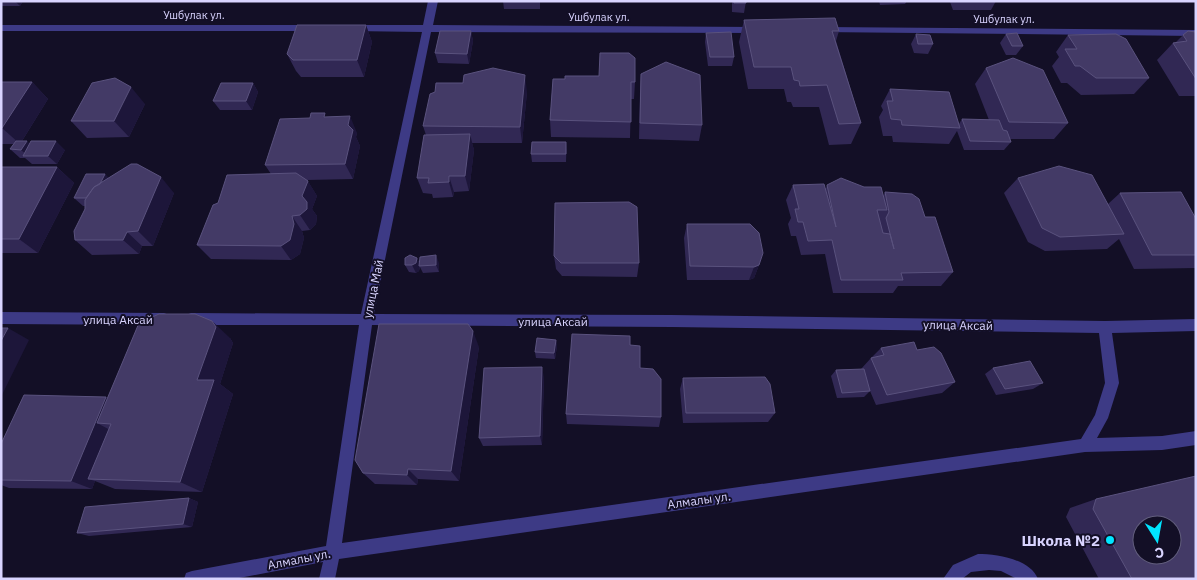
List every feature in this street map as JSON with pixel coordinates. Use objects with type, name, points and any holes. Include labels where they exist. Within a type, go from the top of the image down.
[{"type":"street","name":"улица Май","points":[[327,579],[333,552],[366,320],[433,1]]},
{"type":"street","name":"Ушбулак ул.","points":[[1,28],[318,28]]},
{"type":"street","name":"Ушбулак ул.","points":[[338,28],[767,30]]},
{"type":"street","name":"Ушбулак ул.","points":[[816,30],[1196,33]]},
{"type":"street","name":"улица Аксай","points":[[1,318],[1105,327],[1196,326]]},
{"type":"street","points":[[1085,445],[1100,418],[1112,383],[1105,327]]},
{"type":"street","name":"Алмалы ул.","points":[[192,579],[333,552],[1085,445],[1162,443],[1196,438]]},
{"type":"street","points":[[951,579],[955,572],[968,564],[985,561],[1007,566],[1030,579]]},
{"type":"building","points":[[734,1],[746,1],[746,3],[734,3]]},
{"type":"building","points":[[835,18],[839,31],[832,31],[861,123],[839,124],[827,85],[800,86],[799,81],[794,80],[791,67],[754,67],[744,20]]},
{"type":"building","points":[[297,25],[366,25],[357,60],[293,60],[287,54]]},
{"type":"building","points":[[440,31],[471,31],[467,54],[435,53]]},
{"type":"building","points":[[1188,31],[1196,32],[1196,79],[1173,43],[1187,41],[1183,35]]},
{"type":"building","points":[[731,32],[734,57],[710,57],[706,33]]},
{"type":"building","points":[[1017,33],[1023,46],[1012,46],[1006,34]]},
{"type":"building","points":[[916,34],[930,35],[933,44],[918,44]]},
{"type":"building","points":[[1116,34],[1126,39],[1149,78],[1096,78],[1080,66],[1075,66],[1065,49],[1077,49],[1068,35]]},
{"type":"building","points":[[600,53],[629,53],[635,58],[635,82],[631,82],[631,122],[550,120],[553,79],[565,79],[565,76],[599,76]]},
{"type":"building","points":[[1013,58],[1043,70],[1068,123],[1009,122],[986,68]]},
{"type":"building","points":[[666,62],[700,75],[702,125],[640,123],[641,74]]},
{"type":"building","points":[[493,68],[525,75],[520,127],[423,126],[430,94],[435,92],[436,83],[463,83],[464,75]]},
{"type":"building","points":[[115,78],[131,87],[114,121],[71,121],[92,83]]},
{"type":"building","points":[[1,82],[32,82],[2,128],[1,128]]},
{"type":"building","points":[[221,83],[253,83],[246,101],[213,101]]},
{"type":"building","points":[[890,89],[949,92],[960,128],[902,125],[901,120],[891,119],[887,101],[893,101]]},
{"type":"building","points":[[311,113],[325,113],[324,117],[350,116],[348,125],[353,130],[345,164],[265,165],[280,119],[310,118]]},
{"type":"building","points":[[962,119],[999,120],[1003,130],[1007,131],[1011,142],[970,141]]},
{"type":"building","points":[[470,134],[465,176],[449,176],[449,182],[428,183],[429,178],[417,178],[424,135]]},
{"type":"building","points":[[16,141],[27,141],[21,150],[10,149]]},
{"type":"building","points":[[31,141],[56,141],[48,156],[23,156]]},
{"type":"building","points":[[532,142],[566,142],[566,154],[531,154]]},
{"type":"building","points":[[131,164],[137,164],[161,177],[138,231],[127,232],[123,240],[75,240],[74,231],[85,209],[85,200],[94,187]]},
{"type":"building","points":[[1059,166],[1092,175],[1124,234],[1060,237],[1042,228],[1018,178]]},
{"type":"building","points":[[1,167],[57,167],[19,239],[1,239]]},
{"type":"building","points":[[296,173],[308,181],[302,196],[307,202],[307,209],[300,215],[292,216],[294,224],[290,240],[281,246],[197,245],[213,205],[218,203],[227,175]]},
{"type":"building","points":[[86,174],[105,174],[100,184],[94,187],[86,198],[74,198]]},
{"type":"building","points":[[841,178],[864,187],[881,187],[887,210],[877,210],[883,233],[890,234],[894,249],[886,218],[889,212],[885,192],[912,194],[919,199],[925,217],[935,217],[953,272],[901,273],[903,280],[841,280],[832,240],[808,241],[803,222],[798,222],[795,209],[799,209],[793,185],[824,184],[836,227],[827,185]]},
{"type":"building","points":[[1181,192],[1196,219],[1196,255],[1152,255],[1120,193]]},
{"type":"building","points":[[629,202],[637,207],[639,263],[561,263],[554,256],[555,203]]},
{"type":"building","points":[[687,224],[750,224],[759,233],[763,253],[759,265],[754,267],[690,266]]},
{"type":"building","points":[[410,255],[417,258],[416,263],[405,265],[405,258]]},
{"type":"building","points":[[436,255],[436,265],[419,266],[420,257]]},
{"type":"building","points":[[159,314],[195,314],[212,321],[216,327],[197,380],[214,380],[180,482],[88,479],[111,424],[97,423],[139,323]]},
{"type":"building","points":[[379,324],[468,324],[473,331],[451,471],[408,469],[407,475],[363,473],[355,460]]},
{"type":"building","points":[[1,328],[8,328],[1,341]]},
{"type":"building","points":[[572,334],[630,336],[630,345],[640,346],[640,368],[653,369],[661,379],[661,417],[566,414]]},
{"type":"building","points":[[537,338],[556,340],[554,353],[535,352]]},
{"type":"building","points":[[914,342],[917,350],[934,347],[941,353],[955,382],[887,395],[871,358],[884,355],[881,348]]},
{"type":"building","points":[[1030,361],[1043,383],[1005,389],[993,368]]},
{"type":"building","points":[[542,367],[540,436],[479,438],[484,368]]},
{"type":"building","points":[[864,369],[870,391],[842,393],[836,370]]},
{"type":"building","points":[[765,377],[770,384],[775,413],[686,413],[683,378]]},
{"type":"building","points":[[24,395],[106,397],[71,481],[1,480],[1,444]]},
{"type":"building","points":[[1196,476],[1196,579],[1132,579],[1093,509],[1096,499]]},
{"type":"building","points":[[189,498],[183,524],[77,533],[85,507]]},
{"type":"place","name":"Школа №2","points":[[1110,540]]}]
